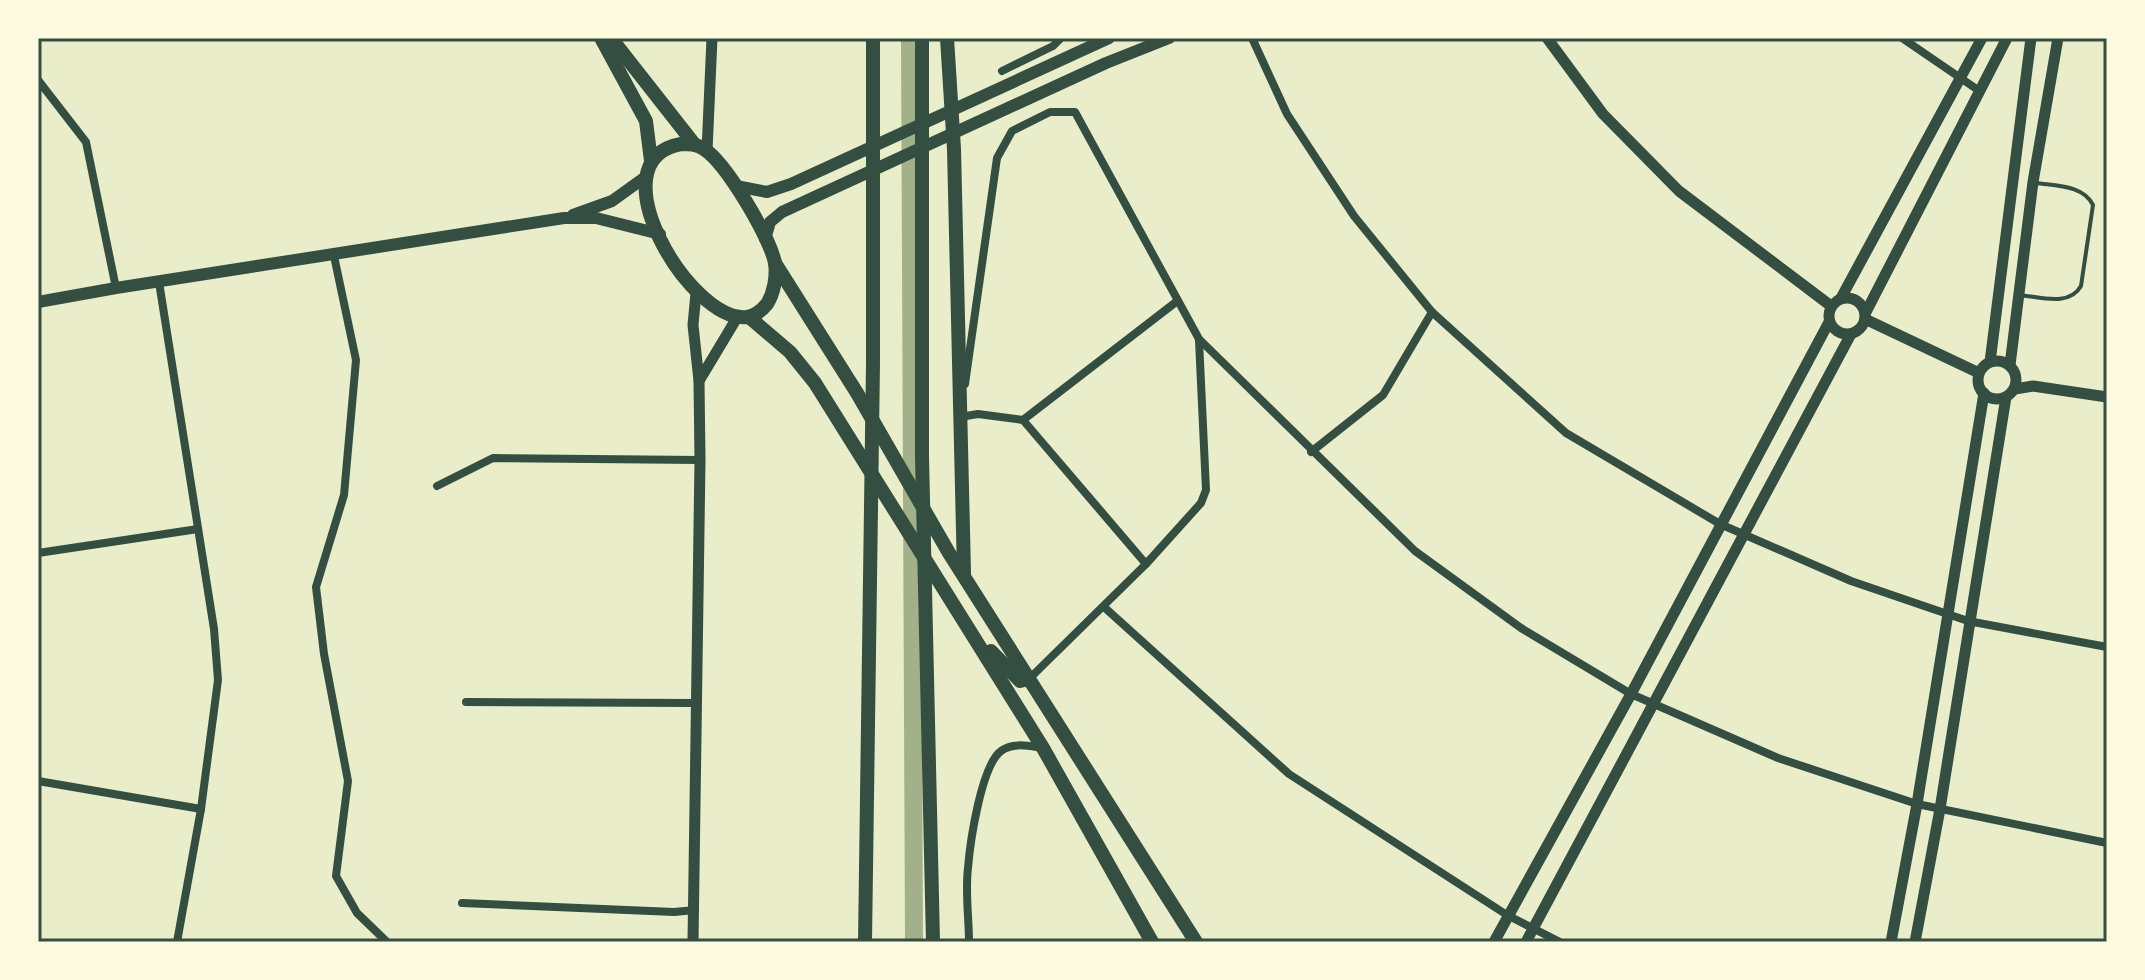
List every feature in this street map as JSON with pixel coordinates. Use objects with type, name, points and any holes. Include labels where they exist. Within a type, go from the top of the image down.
[{"type":"main road","points":[[601,38],[646,121],[651,161]]},
{"type":"main road","points":[[611,38],[701,148],[721,164],[736,186],[775,263],[857,393],[949,553],[1196,942]]},
{"type":"main road","points":[[865,942],[873,363],[873,38]]},
{"type":"main road","points":[[922,38],[922,456],[933,942]]},
{"type":"main road","points":[[947,38],[954,149],[964,575]]},
{"type":"main road","points":[[736,186],[767,192],[791,184],[1109,38]]},
{"type":"main road","points":[[765,239],[775,216],[829,189],[1106,63],[1169,38]]},
{"type":"main road","points":[[701,148],[681,144],[665,148],[651,161],[644,178],[644,192],[650,211],[681,276],[696,293],[717,308],[743,317],[790,352],[815,383],[1043,748],[1152,942]]},
{"type":"main road","points":[[564,218],[612,201],[644,178]]},
{"type":"main road","points":[[38,302],[564,218],[596,218],[660,234]]},
{"type":"main road","points":[[743,317],[766,306],[772,295],[775,263]]},
{"type":"main road","points":[[963,618],[1010,672],[1020,681],[1029,679]]},
{"type":"street","points":[[701,148],[712,38]]},
{"type":"street","points":[[1002,71],[1053,46],[1061,38]]},
{"type":"street","points":[[1252,38],[1287,114],[1354,216],[1432,312],[1566,433],[1720,524],[1851,581],[1968,621],[2107,647]]},
{"type":"street","points":[[1547,38],[1603,114],[1679,191],[1831,306]]},
{"type":"street","points":[[1902,38],[1978,90]]},
{"type":"street","points":[[1494,942],[1631,694],[1829,322],[1831,306],[1841,298],[1982,38]]},
{"type":"street","points":[[1526,942],[1851,334],[1862,326],[1978,90],[2007,38]]},
{"type":"street","points":[[1990,362],[2031,38]]},
{"type":"street","points":[[1915,942],[1940,809],[1968,621],[2010,393],[2018,295],[2033,182],[2058,38]]},
{"type":"street","points":[[38,80],[86,142],[116,288]]},
{"type":"street","points":[[1146,564],[1023,420],[978,414],[960,417],[997,158],[1012,131],[1050,112],[1075,112],[1176,302],[1199,339],[1415,551],[1521,628],[1631,694],[1778,758],[1917,804],[2107,843]]},
{"type":"street","points":[[334,256],[356,360],[344,495],[316,587],[324,654],[348,781],[336,876],[357,913],[387,942]]},
{"type":"street","points":[[159,282],[214,629],[218,680],[201,809],[177,942]]},
{"type":"street","points":[[693,942],[700,460],[699,381],[693,325],[696,293]]},
{"type":"street","points":[[1841,298],[1857,301],[1865,317],[1979,373]]},
{"type":"street","points":[[1023,420],[1176,302]]},
{"type":"street","points":[[1311,452],[1383,395],[1432,312]]},
{"type":"street","points":[[699,381],[743,317]]},
{"type":"street","points":[[1829,322],[1838,332],[1851,334]]},
{"type":"street","points":[[1029,679],[1104,607],[1201,503],[1206,490],[1199,339]]},
{"type":"street","points":[[2033,386],[1997,360],[1990,362],[1979,373],[1980,388],[1990,398],[2033,386],[2107,397]]},
{"type":"street","points":[[1891,942],[1917,804],[1984,393]]},
{"type":"street","points":[[437,486],[493,458],[700,460]]},
{"type":"street","points":[[38,553],[198,529]]},
{"type":"street","points":[[1104,607],[1289,774],[1507,915],[1560,942]]},
{"type":"street","points":[[466,702],[696,703]]},
{"type":"street","points":[[969,942],[967,870],[990,765],[1003,749],[1018,745],[1043,748]]},
{"type":"street","points":[[38,781],[201,809]]},
{"type":"street","points":[[462,903],[674,912],[695,910]]},
{"type":"lane","points":[[2018,295],[2068,300],[2076,295],[2081,286],[2093,205],[2089,197],[2077,190],[2033,182]]},
{"type":"waterway","points":[[910,38],[914,942]]}]
